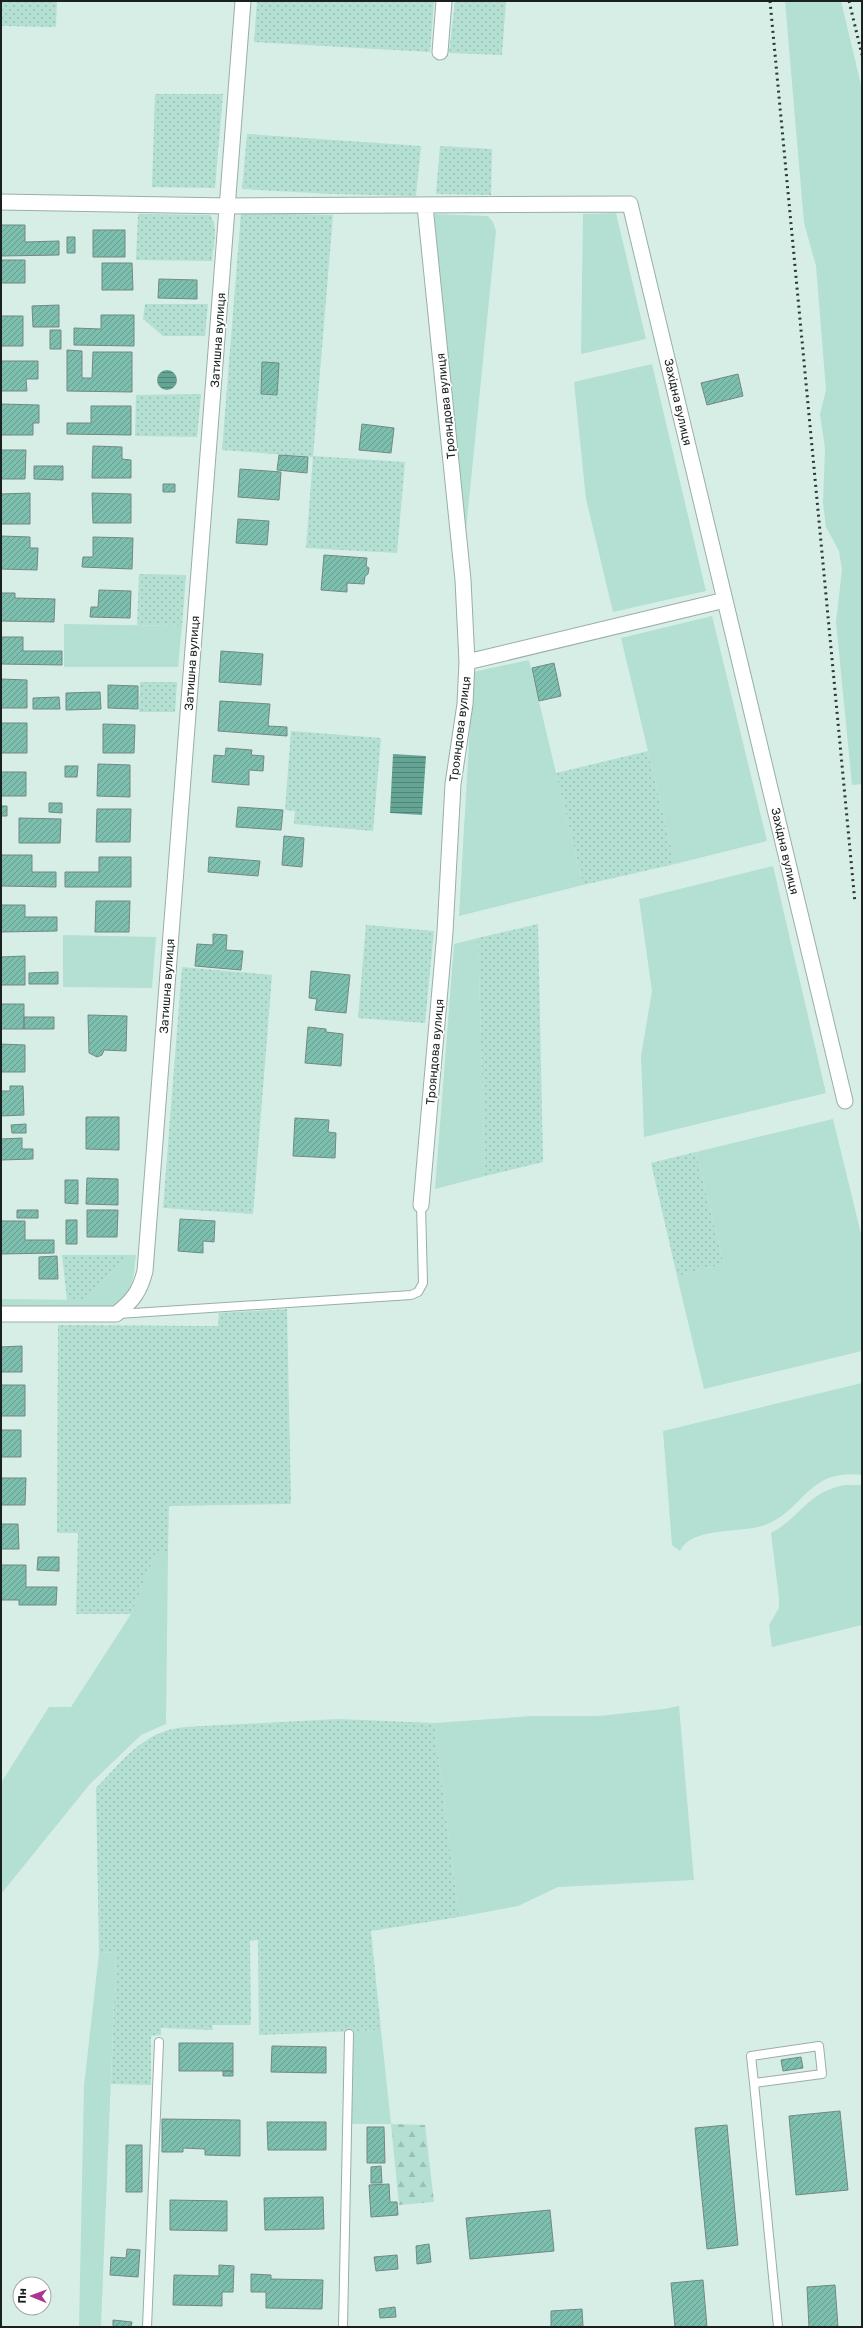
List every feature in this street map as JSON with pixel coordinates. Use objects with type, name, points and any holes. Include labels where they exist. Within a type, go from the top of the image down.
[{"type":"street","name":"Затишна вулиця","points":[[116,1314],[134,1299],[140,1290],[145,1271],[243,1]]},
{"type":"street","points":[[440,52],[444,1]]},
{"type":"street","points":[[1,202],[228,206],[425,206]]},
{"type":"street","name":"Західна вулиця","points":[[425,206],[630,204],[845,1101]]},
{"type":"street","name":"Трояндова вулиця","points":[[422,1205],[445,932],[453,784],[465,704],[467,662],[464,580],[425,206]]},
{"type":"street","points":[[467,662],[725,600]]},
{"type":"street","points":[[1,1314],[116,1314]]},
{"type":"lane","points":[[116,1314],[411,1295],[418,1292],[423,1283],[422,1205]]},
{"type":"lane","points":[[343,2327],[349,2034]]},
{"type":"lane","points":[[147,2327],[159,2042]]},
{"type":"lane","points":[[754,2083],[822,2074],[819,2046],[751,2056],[778,2327]]},
{"type":"green space","points":[[1,1],[57,1],[56,27],[1,26]]},
{"type":"green space","points":[[257,1],[434,1],[430,52],[254,42]]},
{"type":"green space","points":[[455,1],[506,1],[502,55],[449,53]]},
{"type":"green space","points":[[785,1],[841,1],[862,89],[862,784],[852,785],[836,622],[842,570],[839,551],[826,527],[823,503],[825,449],[820,414],[826,390],[816,266],[804,223]]},
{"type":"green space","points":[[155,94],[223,94],[215,188],[152,187]]},
{"type":"green space","points":[[247,134],[421,146],[416,196],[332,194],[242,189]]},
{"type":"green space","points":[[440,146],[492,149],[491,195],[436,194]]},
{"type":"green space","points":[[241,213],[333,215],[313,456],[405,462],[397,553],[306,548],[313,457],[222,450]]},
{"type":"green space","points":[[616,213],[646,339],[581,354],[583,214]]},
{"type":"green space","points":[[138,214],[210,215],[213,220],[215,231],[212,261],[136,260]]},
{"type":"green space","points":[[434,214],[488,216],[493,222],[496,231],[466,530]]},
{"type":"green space","points":[[145,304],[208,304],[205,336],[163,336],[143,319]]},
{"type":"green space","points":[[652,364],[706,591],[613,612],[586,499],[574,382]]},
{"type":"green space","points":[[201,394],[197,437],[135,436],[136,395]]},
{"type":"green space","points":[[139,574],[186,575],[182,626],[137,625]]},
{"type":"green space","points":[[712,616],[767,841],[675,864],[621,638]]},
{"type":"green space","points":[[64,624],[182,626],[178,667],[64,667]]},
{"type":"green space","points":[[529,660],[583,885],[459,916],[473,672]]},
{"type":"green space","points":[[140,682],[177,682],[175,712],[139,712]]},
{"type":"green space","points":[[291,731],[381,738],[373,831],[294,824],[295,811],[285,810]]},
{"type":"green space","points":[[648,751],[675,864],[583,885],[556,773]]},
{"type":"green space","points":[[773,866],[826,1093],[644,1137],[641,1056],[652,991],[639,899]]},
{"type":"green space","points":[[538,924],[543,1162],[485,1176],[478,938]]},
{"type":"green space","points":[[366,925],[434,931],[425,1023],[358,1018]]},
{"type":"green space","points":[[63,935],[156,937],[152,988],[63,987]]},
{"type":"green space","points":[[478,938],[485,1176],[435,1189],[454,944]]},
{"type":"green space","points":[[182,967],[272,975],[253,1214],[163,1208]]},
{"type":"green space","points":[[833,1119],[862,1238],[862,1351],[704,1389],[677,1276],[724,1264],[696,1152]]},
{"type":"green space","points":[[696,1152],[724,1264],[677,1276],[651,1163]]},
{"type":"green space","points":[[62,1255],[130,1255],[83,1300],[67,1300]]},
{"type":"green space","points":[[130,1255],[136,1255],[131,1285],[125,1296],[112,1307],[1,1308],[1,1299],[83,1300]]},
{"type":"green space","points":[[287,1309],[291,1504],[169,1506],[168,1552],[156,1552],[131,1614],[76,1614],[78,1533],[57,1533],[58,1325],[218,1326],[219,1313]]},
{"type":"green space","points":[[862,1383],[862,1475],[844,1475],[829,1478],[817,1484],[778,1519],[765,1525],[755,1528],[706,1534],[686,1543],[680,1551],[672,1545],[663,1431]]},
{"type":"green space","points":[[845,1485],[862,1485],[862,1625],[772,1647],[769,1625],[779,1608],[779,1598],[771,1533],[790,1520],[813,1499],[822,1493],[832,1488]]},
{"type":"green space","points":[[156,1552],[168,1552],[166,1724],[141,1735],[90,1784],[1,1894],[1,1783],[49,1707],[71,1707],[131,1614]]},
{"type":"green space","points":[[679,1706],[694,1880],[558,1887],[518,1906],[459,1917],[434,1723],[533,1716],[599,1716]]},
{"type":"green space","points":[[338,1719],[434,1723],[459,1917],[371,1931],[381,2030],[259,2035],[258,1940],[250,1941],[251,2025],[212,2025],[213,2030],[161,2028],[161,2035],[151,2036],[151,2085],[111,2084],[116,1952],[99,1953],[96,1788],[135,1748],[157,1734],[170,1730],[185,1727]]},
{"type":"green space","points":[[116,1952],[101,2327],[79,2327],[84,2086],[99,1953]]},
{"type":"green space","points":[[381,2030],[391,2124],[351,2124],[352,2031]]},
{"type":"green space","points":[[391,2124],[425,2125],[434,2202],[399,2205]]},
{"type":"shaded area","points":[[167,370],[174,373],[177,380],[174,387],[167,390],[160,387],[157,380],[160,373]]},
{"type":"shaded area","points":[[393,754],[426,756],[422,815],[390,813]]},
{"type":"building","points":[[1,225],[25,225],[25,242],[59,241],[59,255],[1,256]]},
{"type":"building","points":[[93,230],[125,230],[125,257],[93,257]]},
{"type":"building","points":[[67,237],[75,237],[75,253],[67,253]]},
{"type":"building","points":[[1,260],[25,260],[25,283],[1,283]]},
{"type":"building","points":[[102,263],[132,263],[133,290],[102,290]]},
{"type":"building","points":[[159,279],[197,280],[197,299],[158,298]]},
{"type":"building","points":[[59,305],[59,327],[33,327],[32,306]]},
{"type":"building","points":[[101,315],[134,315],[134,346],[74,345],[74,328],[101,329]]},
{"type":"building","points":[[1,316],[23,316],[23,346],[1,346]]},
{"type":"building","points":[[50,330],[61,330],[61,349],[50,349]]},
{"type":"building","points":[[67,350],[82,351],[82,378],[92,378],[93,352],[132,352],[132,392],[67,391]]},
{"type":"building","points":[[1,361],[38,361],[38,379],[26,379],[27,391],[1,391]]},
{"type":"building","points":[[262,362],[279,363],[277,395],[261,394]]},
{"type":"building","points":[[738,374],[743,396],[707,405],[701,383]]},
{"type":"building","points":[[1,404],[39,405],[39,423],[33,423],[33,435],[1,435]]},
{"type":"building","points":[[91,406],[131,406],[131,435],[67,434],[67,423],[91,423]]},
{"type":"building","points":[[362,424],[394,428],[391,453],[359,450]]},
{"type":"building","points":[[93,446],[122,447],[122,459],[131,460],[131,478],[92,478]]},
{"type":"building","points":[[1,450],[26,450],[25,479],[1,479]]},
{"type":"building","points":[[279,455],[308,457],[307,473],[277,470]]},
{"type":"building","points":[[34,466],[63,466],[63,480],[34,479]]},
{"type":"building","points":[[240,469],[281,472],[279,500],[238,497]]},
{"type":"building","points":[[163,484],[175,484],[175,492],[163,492]]},
{"type":"building","points":[[30,493],[30,524],[1,524],[1,494]]},
{"type":"building","points":[[92,493],[131,494],[131,523],[93,523]]},
{"type":"building","points":[[238,519],[269,521],[267,545],[236,543]]},
{"type":"building","points":[[1,536],[30,537],[30,548],[38,548],[37,570],[1,569]]},
{"type":"building","points":[[93,537],[133,538],[132,569],[82,567],[83,557],[93,557]]},
{"type":"building","points":[[324,555],[367,558],[366,566],[369,568],[368,574],[365,576],[364,584],[347,583],[347,592],[321,590]]},
{"type":"building","points":[[99,590],[131,591],[130,618],[90,617],[91,607],[98,607]]},
{"type":"building","points":[[1,593],[15,593],[15,598],[55,599],[54,622],[1,621]]},
{"type":"building","points":[[1,637],[23,637],[23,651],[62,651],[62,665],[1,664]]},
{"type":"building","points":[[221,651],[263,654],[261,685],[219,682]]},
{"type":"building","points":[[554,663],[561,696],[539,701],[532,668]]},
{"type":"building","points":[[1,679],[27,680],[27,708],[1,708]]},
{"type":"building","points":[[108,685],[138,686],[138,709],[108,708]]},
{"type":"building","points":[[100,692],[101,709],[66,710],[66,693]]},
{"type":"building","points":[[59,697],[60,709],[33,709],[33,698]]},
{"type":"building","points":[[220,701],[270,704],[268,726],[287,727],[287,736],[218,731]]},
{"type":"building","points":[[1,723],[27,723],[27,753],[1,753]]},
{"type":"building","points":[[103,724],[135,725],[134,753],[103,753]]},
{"type":"building","points":[[226,748],[252,750],[251,755],[264,756],[263,771],[249,770],[249,785],[212,782],[214,755],[225,756]]},
{"type":"building","points":[[98,764],[130,765],[130,797],[97,796]]},
{"type":"building","points":[[65,766],[78,766],[77,777],[65,777]]},
{"type":"building","points":[[1,772],[26,772],[26,796],[1,796]]},
{"type":"building","points":[[49,803],[62,803],[62,813],[49,812]]},
{"type":"building","points":[[1,806],[7,806],[7,816],[1,816]]},
{"type":"building","points":[[238,807],[283,810],[281,830],[236,827]]},
{"type":"building","points":[[97,809],[131,809],[130,842],[96,842]]},
{"type":"building","points":[[19,818],[61,819],[60,843],[19,843]]},
{"type":"building","points":[[284,836],[304,838],[302,867],[282,865]]},
{"type":"building","points":[[1,855],[32,855],[32,872],[56,872],[56,887],[1,886]]},
{"type":"building","points":[[99,857],[131,857],[131,887],[65,887],[65,872],[99,872]]},
{"type":"building","points":[[209,857],[260,861],[258,876],[208,872]]},
{"type":"building","points":[[96,901],[130,901],[129,932],[95,932]]},
{"type":"building","points":[[1,905],[25,905],[25,917],[57,917],[57,931],[1,932]]},
{"type":"building","points":[[213,934],[227,935],[226,950],[243,951],[241,970],[195,966],[197,944],[213,945]]},
{"type":"building","points":[[25,956],[25,985],[1,985],[1,957]]},
{"type":"building","points":[[311,971],[350,975],[346,1013],[315,1010],[317,999],[309,998]]},
{"type":"building","points":[[58,972],[58,984],[29,984],[29,973]]},
{"type":"building","points":[[1,1004],[24,1004],[24,1029],[1,1029]]},
{"type":"building","points":[[88,1015],[127,1016],[126,1051],[104,1050],[102,1055],[97,1057],[89,1053]]},
{"type":"building","points":[[24,1017],[54,1017],[54,1029],[24,1029]]},
{"type":"building","points":[[308,1027],[326,1029],[326,1032],[343,1034],[341,1066],[305,1063]]},
{"type":"building","points":[[1,1044],[25,1045],[25,1072],[1,1072]]},
{"type":"building","points":[[10,1086],[23,1086],[24,1115],[1,1116],[1,1091],[10,1091]]},
{"type":"building","points":[[86,1117],[119,1117],[119,1150],[86,1149]]},
{"type":"building","points":[[295,1118],[329,1120],[328,1132],[336,1133],[335,1158],[293,1156]]},
{"type":"building","points":[[26,1124],[26,1133],[12,1133],[11,1125]]},
{"type":"building","points":[[22,1138],[22,1149],[33,1149],[33,1159],[1,1160],[1,1139]]},
{"type":"building","points":[[87,1178],[118,1179],[118,1205],[86,1204]]},
{"type":"building","points":[[65,1180],[78,1180],[78,1204],[65,1203]]},
{"type":"building","points":[[17,1210],[38,1210],[38,1218],[17,1218]]},
{"type":"building","points":[[87,1210],[118,1210],[117,1237],[87,1237]]},
{"type":"building","points":[[180,1219],[215,1221],[214,1242],[203,1241],[203,1253],[178,1251]]},
{"type":"building","points":[[66,1220],[77,1220],[77,1244],[66,1244]]},
{"type":"building","points":[[1,1221],[25,1221],[25,1240],[54,1240],[54,1253],[1,1254]]},
{"type":"building","points":[[57,1256],[58,1279],[39,1279],[39,1257]]},
{"type":"building","points":[[22,1346],[22,1372],[1,1372],[1,1347]]},
{"type":"building","points":[[1,1385],[25,1385],[25,1416],[1,1416]]},
{"type":"building","points":[[1,1430],[21,1430],[21,1457],[1,1457]]},
{"type":"building","points":[[1,1478],[26,1478],[25,1505],[1,1505]]},
{"type":"building","points":[[1,1524],[18,1524],[19,1549],[1,1549]]},
{"type":"building","points":[[38,1557],[59,1557],[59,1571],[37,1570]]},
{"type":"building","points":[[1,1565],[26,1565],[26,1587],[57,1587],[56,1605],[19,1605],[19,1600],[1,1600]]},
{"type":"building","points":[[179,2043],[233,2043],[233,2071],[179,2071]]},
{"type":"building","points":[[272,2046],[326,2047],[326,2073],[271,2072]]},
{"type":"building","points":[[801,2057],[803,2068],[783,2071],[781,2060]]},
{"type":"building","points":[[223,2071],[233,2071],[233,2076],[223,2076]]},
{"type":"building","points":[[840,2111],[848,2190],[796,2195],[789,2116]]},
{"type":"building","points":[[162,2119],[240,2120],[240,2156],[205,2155],[205,2149],[183,2148],[183,2152],[162,2152]]},
{"type":"building","points":[[267,2122],[326,2122],[326,2150],[268,2150]]},
{"type":"building","points":[[727,2125],[738,2245],[707,2249],[695,2128]]},
{"type":"building","points":[[367,2127],[384,2127],[385,2163],[367,2163]]},
{"type":"building","points":[[126,2145],[142,2145],[142,2192],[126,2192]]},
{"type":"building","points":[[381,2166],[382,2183],[371,2183],[371,2167]]},
{"type":"building","points":[[389,2184],[390,2202],[397,2202],[398,2215],[371,2217],[369,2185]]},
{"type":"building","points":[[323,2197],[324,2229],[265,2230],[264,2198]]},
{"type":"building","points":[[170,2200],[227,2201],[227,2231],[170,2230]]},
{"type":"building","points":[[550,2210],[554,2251],[470,2259],[466,2218]]},
{"type":"building","points":[[429,2244],[431,2262],[417,2264],[416,2246]]},
{"type":"building","points":[[127,2249],[140,2250],[138,2277],[110,2275],[111,2257],[126,2258]]},
{"type":"building","points":[[397,2255],[398,2269],[376,2271],[374,2257]]},
{"type":"building","points":[[219,2265],[234,2266],[233,2292],[222,2292],[222,2306],[173,2305],[174,2275],[219,2276]]},
{"type":"building","points":[[251,2274],[271,2275],[271,2279],[323,2280],[322,2309],[266,2308],[266,2292],[251,2292]]},
{"type":"building","points":[[703,2280],[707,2327],[675,2327],[671,2283]]},
{"type":"building","points":[[835,2285],[838,2327],[809,2327],[807,2287]]},
{"type":"building","points":[[395,2307],[396,2317],[380,2318],[379,2309]]},
{"type":"building","points":[[582,2309],[583,2326],[551,2327],[551,2311]]},
{"type":"building","points":[[113,2320],[132,2322],[131,2327],[113,2327]]},
{"type":"railway","points":[[770,1],[855,903]]},
{"type":"railway","points":[[849,1],[862,55]]}]
